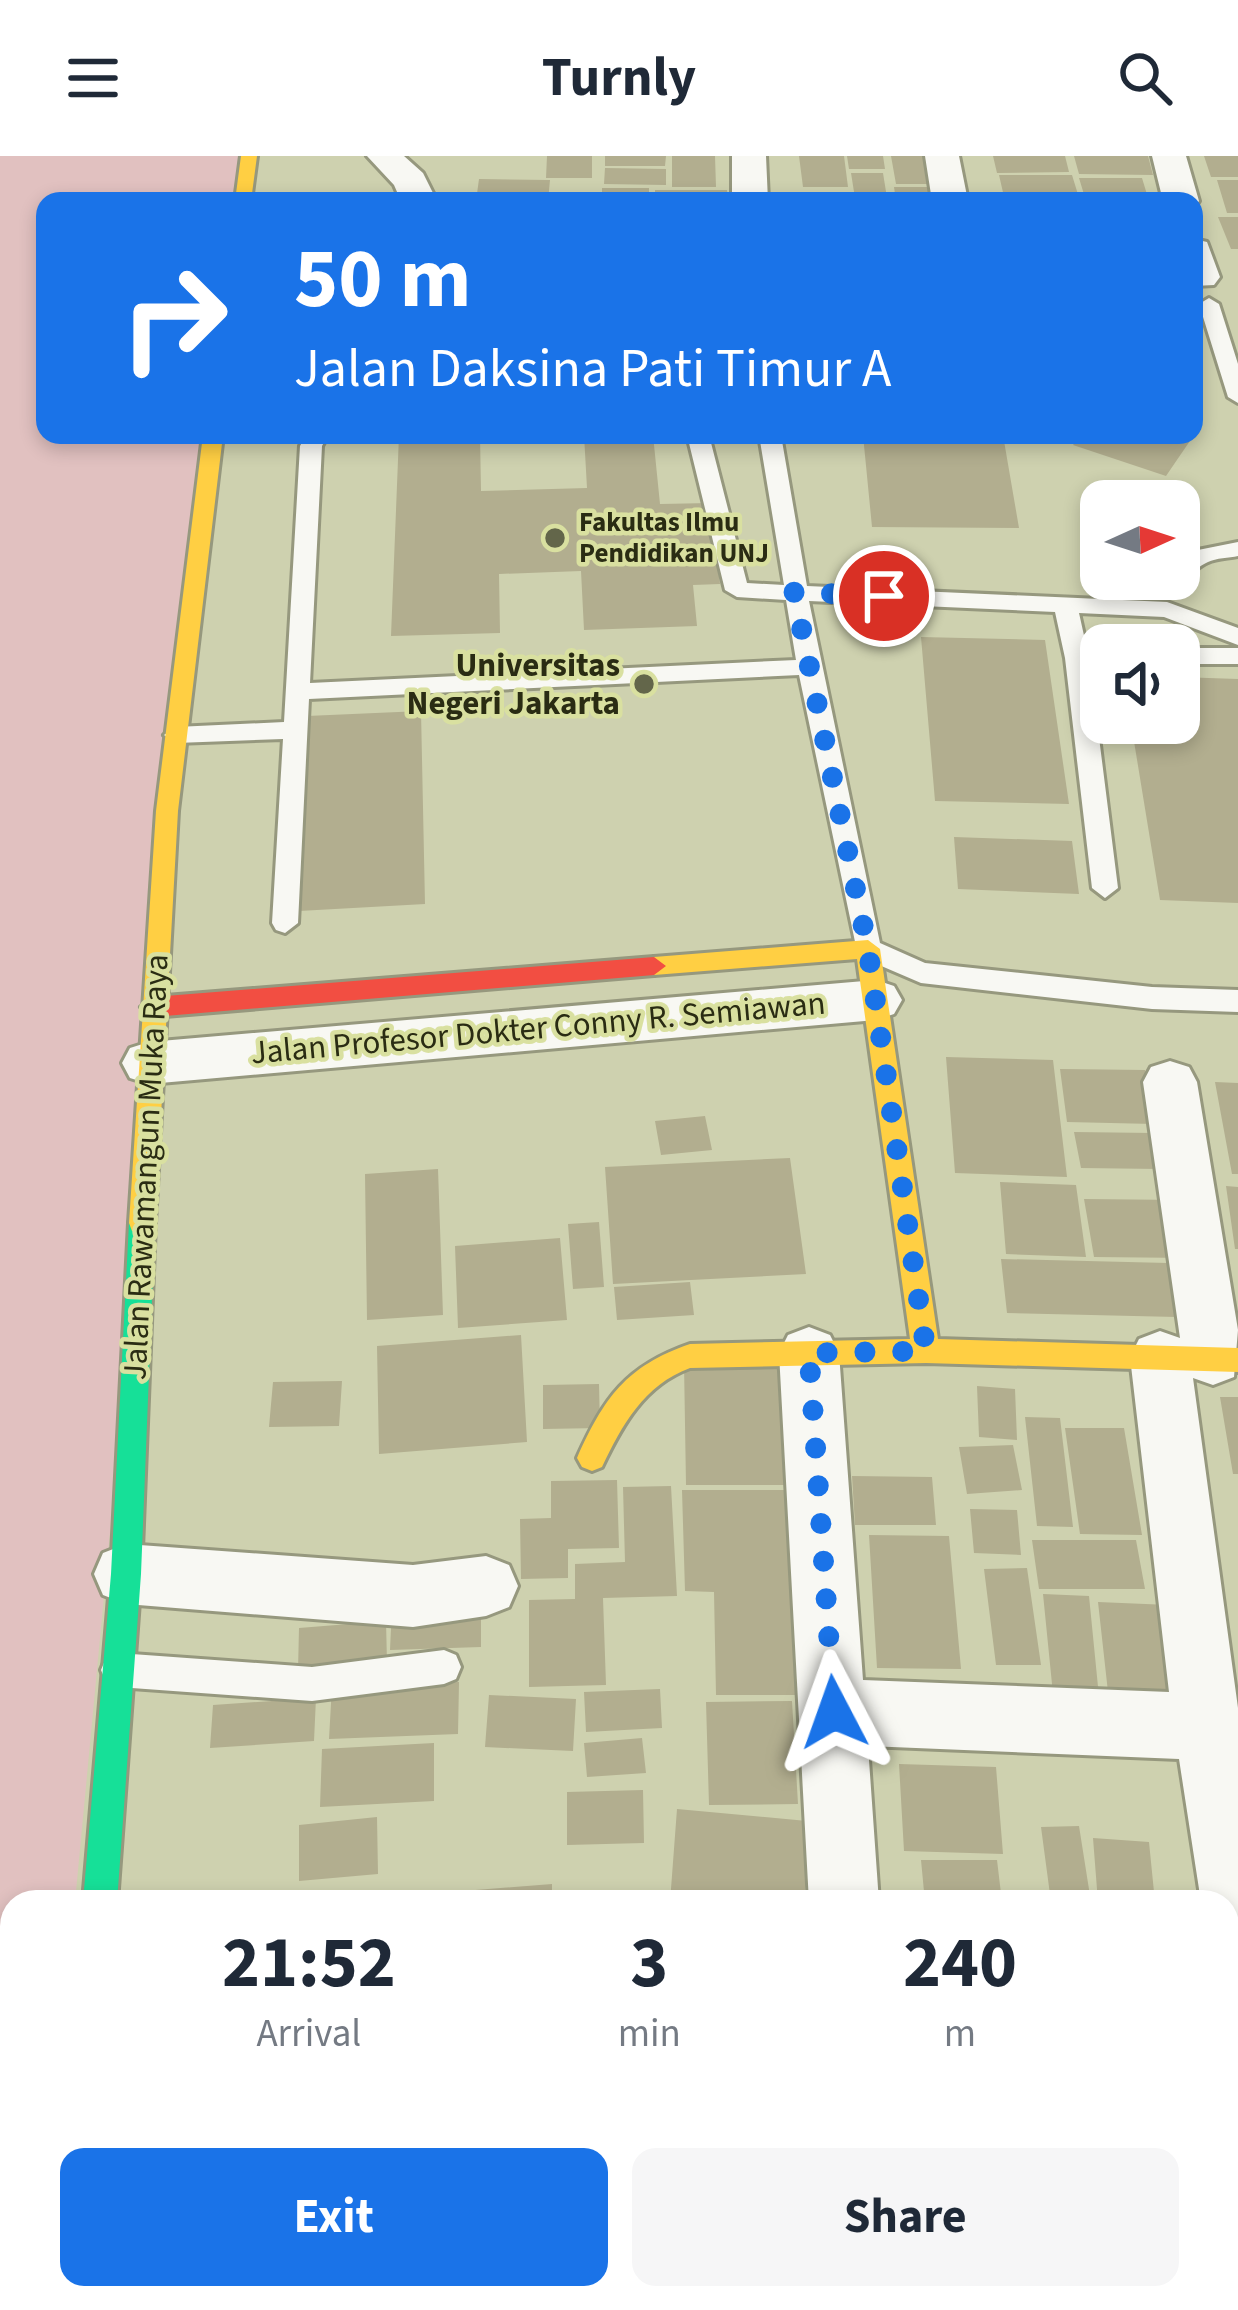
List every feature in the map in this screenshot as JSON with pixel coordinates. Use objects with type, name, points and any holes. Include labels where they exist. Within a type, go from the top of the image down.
[{"type":"street","points":[[244,192],[249,156]]},
{"type":"street","points":[[384,156],[415,192]]},
{"type":"street","points":[[749,156],[750,192]]},
{"type":"street","points":[[942,156],[948,192]]},
{"type":"street","points":[[1169,156],[1179,192]]},
{"type":"street","name":"Jalan Rawamangun Muka Raya","points":[[101,1890],[126,1574],[148,1063],[176,735],[213,444]]},
{"type":"street","points":[[872,975],[926,1351]]},
{"type":"street","name":"Jalan Profesor Dokter Conny R. Semiawan","points":[[153,1007],[327,993],[872,975]]},
{"type":"street","name":"Jalan Profesor Dokter Conny R. Semiawan","points":[[148,1063],[326,1045],[872,975]]},
{"type":"street","points":[[326,1045],[327,993]]},
{"type":"street","points":[[1170,1082],[1204,1358],[1208,1727],[1235,1890]]},
{"type":"street","points":[[592,1458],[635,1384],[669,1359],[926,1351],[1204,1358]]},
{"type":"street","points":[[809,1353],[843,1890]]},
{"type":"street","points":[[126,1574],[413,1596],[486,1586]]},
{"type":"street","points":[[834,1712],[1208,1727]]},
{"type":"lane","points":[[1203,286],[1238,305]]},
{"type":"lane","points":[[1203,293],[1238,397]]},
{"type":"lane","points":[[285,923],[294,692],[312,444]]},
{"type":"lane","points":[[700,444],[737,590],[1167,610],[1238,637]]},
{"type":"lane","points":[[771,444],[808,667],[872,975]]},
{"type":"lane","points":[[1200,557],[1238,548]]},
{"type":"lane","points":[[1167,610],[1169,600]]},
{"type":"lane","points":[[1065,605],[1080,638]]},
{"type":"lane","points":[[1200,656],[1238,656]]},
{"type":"lane","points":[[294,692],[808,667]]},
{"type":"lane","points":[[176,735],[292,730]]},
{"type":"lane","points":[[1095,744],[1105,887]]},
{"type":"lane","points":[[872,975],[921,973],[1152,998],[1238,1001]]},
{"type":"lane","points":[[872,975],[921,973]]},
{"type":"lane","points":[[118,1670],[312,1684],[444,1667]]},
{"type":"shaded area","points":[[0,156],[249,156],[244,192],[36,192],[36,444],[213,444],[76,1890],[0,1890]]},
{"type":"building","points":[[547,156],[592,156],[592,178],[546,178]]},
{"type":"building","points":[[605,156],[666,156],[665,166],[605,166]]},
{"type":"building","points":[[672,156],[715,156],[716,187],[672,187]]},
{"type":"building","points":[[799,156],[844,156],[848,187],[803,187]]},
{"type":"building","points":[[847,156],[883,156],[885,169],[849,169]]},
{"type":"building","points":[[891,156],[929,156],[934,184],[896,184]]},
{"type":"building","points":[[993,156],[1065,156],[1069,172],[997,173]]},
{"type":"building","points":[[1074,156],[1148,156],[1153,175],[1079,174]]},
{"type":"building","points":[[1204,156],[1238,156],[1238,177],[1211,177]]},
{"type":"building","points":[[605,168],[666,169],[666,185],[604,184]]},
{"type":"building","points":[[851,173],[883,173],[886,192],[854,192]]},
{"type":"building","points":[[999,175],[1072,175],[1077,192],[1003,192]]},
{"type":"building","points":[[1079,178],[1142,178],[1146,192],[1083,192]]},
{"type":"building","points":[[479,179],[550,180],[549,192],[477,192]]},
{"type":"building","points":[[1217,180],[1238,180],[1238,213],[1227,213]]},
{"type":"building","points":[[894,187],[933,187],[934,192],[895,192]]},
{"type":"building","points":[[602,188],[649,188],[649,192],[602,192]]},
{"type":"building","points":[[727,190],[727,192],[655,192]]},
{"type":"building","points":[[1218,217],[1238,217],[1238,249],[1231,249]]},
{"type":"building","name":"Fakultas Ilmu Pendidikan UNJ","points":[[399,444],[480,444],[481,491],[587,488],[585,444],[654,444],[660,504],[711,503],[720,584],[693,585],[697,626],[584,630],[581,571],[499,574],[500,633],[391,636]]},
{"type":"building","points":[[864,444],[1005,444],[1019,528],[872,527]]},
{"type":"building","points":[[1074,444],[1188,444],[1166,476]]},
{"type":"building","points":[[921,637],[1045,640],[1069,804],[935,801]]},
{"type":"building","points":[[1200,678],[1238,679],[1238,903],[1160,900],[1134,744],[1200,744]]},
{"type":"building","points":[[421,711],[425,904],[299,911],[307,716]]},
{"type":"building","points":[[954,837],[1072,841],[1079,894],[958,889]]},
{"type":"building","points":[[946,1057],[1053,1060],[1067,1177],[955,1173]]},
{"type":"building","points":[[1060,1069],[1145,1070],[1154,1124],[1067,1122]]},
{"type":"building","points":[[1215,1082],[1238,1083],[1238,1174],[1232,1174]]},
{"type":"building","points":[[705,1116],[712,1150],[661,1155],[655,1121]]},
{"type":"building","points":[[1074,1132],[1153,1133],[1160,1169],[1081,1168]]},
{"type":"building","points":[[790,1158],[806,1274],[613,1284],[605,1167]]},
{"type":"building","points":[[438,1169],[443,1315],[367,1320],[365,1174]]},
{"type":"building","points":[[1000,1182],[1076,1185],[1086,1257],[1006,1254]]},
{"type":"building","points":[[1226,1186],[1238,1187],[1238,1249],[1235,1249]]},
{"type":"building","points":[[1084,1199],[1180,1200],[1191,1258],[1094,1257]]},
{"type":"building","points":[[599,1222],[604,1287],[573,1289],[568,1224]]},
{"type":"building","points":[[560,1238],[567,1320],[458,1328],[455,1246]]},
{"type":"building","points":[[1001,1259],[1168,1263],[1177,1317],[1007,1313]]},
{"type":"building","points":[[690,1282],[694,1315],[617,1320],[614,1287]]},
{"type":"building","points":[[521,1335],[527,1442],[379,1454],[377,1346]]},
{"type":"building","points":[[684,1363],[793,1364],[799,1485],[686,1485]]},
{"type":"building","points":[[342,1381],[339,1426],[269,1427],[273,1382]]},
{"type":"building","points":[[599,1384],[600,1428],[543,1429],[543,1385]]},
{"type":"building","points":[[977,1386],[1015,1389],[1017,1440],[979,1437]]},
{"type":"building","points":[[1220,1397],[1238,1397],[1238,1474],[1233,1474]]},
{"type":"building","points":[[1025,1417],[1060,1418],[1073,1527],[1037,1526]]},
{"type":"building","points":[[1065,1428],[1124,1428],[1142,1535],[1080,1534]]},
{"type":"building","points":[[1013,1445],[1022,1490],[967,1494],[959,1447]]},
{"type":"building","points":[[852,1476],[932,1477],[936,1525],[855,1525]]},
{"type":"building","points":[[617,1480],[619,1548],[568,1549],[568,1578],[521,1579],[520,1519],[551,1518],[551,1481]]},
{"type":"building","points":[[671,1486],[677,1596],[603,1598],[606,1685],[529,1687],[529,1600],[575,1599],[575,1564],[625,1562],[623,1487]]},
{"type":"building","points":[[682,1490],[793,1490],[804,1695],[716,1695],[714,1592],[685,1591]]},
{"type":"building","points":[[970,1509],[1017,1510],[1021,1555],[974,1553]]},
{"type":"building","points":[[869,1535],[949,1536],[961,1669],[877,1668]]},
{"type":"building","points":[[1032,1540],[1136,1540],[1145,1589],[1039,1589]]},
{"type":"building","points":[[1027,1568],[1041,1665],[996,1665],[984,1569]]},
{"type":"building","points":[[1043,1594],[1089,1596],[1101,1717],[1055,1714]]},
{"type":"building","points":[[1098,1602],[1169,1605],[1183,1704],[1109,1701]]},
{"type":"building","points":[[481,1604],[481,1647],[390,1650],[392,1607]]},
{"type":"building","points":[[386,1621],[387,1663],[298,1671],[299,1628]]},
{"type":"building","points":[[459,1682],[458,1734],[329,1739],[332,1686]]},
{"type":"building","points":[[660,1689],[662,1728],[586,1732],[584,1692]]},
{"type":"building","points":[[489,1695],[576,1699],[573,1751],[485,1747]]},
{"type":"building","points":[[316,1698],[314,1741],[210,1748],[213,1705]]},
{"type":"building","points":[[792,1701],[798,1804],[709,1805],[706,1702]]},
{"type":"building","points":[[642,1738],[646,1773],[587,1777],[584,1743]]},
{"type":"building","points":[[434,1743],[434,1801],[320,1807],[322,1749]]},
{"type":"building","points":[[899,1764],[996,1767],[1003,1854],[904,1851]]},
{"type":"building","points":[[643,1790],[644,1843],[567,1845],[567,1792]]},
{"type":"building","points":[[677,1809],[807,1821],[805,1890],[671,1890]]},
{"type":"building","points":[[377,1817],[378,1874],[299,1881],[299,1825]]},
{"type":"building","points":[[1079,1826],[1089,1890],[1049,1890],[1041,1827]]},
{"type":"building","points":[[1093,1838],[1149,1842],[1154,1890],[1097,1890]]},
{"type":"building","points":[[921,1860],[997,1860],[1001,1890],[924,1890]]},
{"type":"building","points":[[552,1884],[552,1890],[476,1890]]},
{"type":"traffic: fast","points":[[101,1890],[126,1574],[142,1223]]},
{"type":"traffic: slow","points":[[244,192],[249,156]]},
{"type":"traffic: slow","points":[[142,1223],[167,811],[212,444]]},
{"type":"traffic: slow","points":[[654,966],[868,949],[926,1351]]},
{"type":"traffic: slow","points":[[592,1458],[629,1394],[656,1371],[690,1356],[926,1351],[1238,1360]]},
{"type":"traffic: jam","points":[[153,1007],[654,966]]},
{"type":"place","name":"Fakultas Ilmu Pendidikan UNJ","points":[[555,538]]},
{"type":"place","name":"Universitas Negeri Jakarta","points":[[644,684]]},
{"type":"route","points":[[834,1712],[809,1353],[926,1351],[868,949],[794,592],[884,596]]}]
